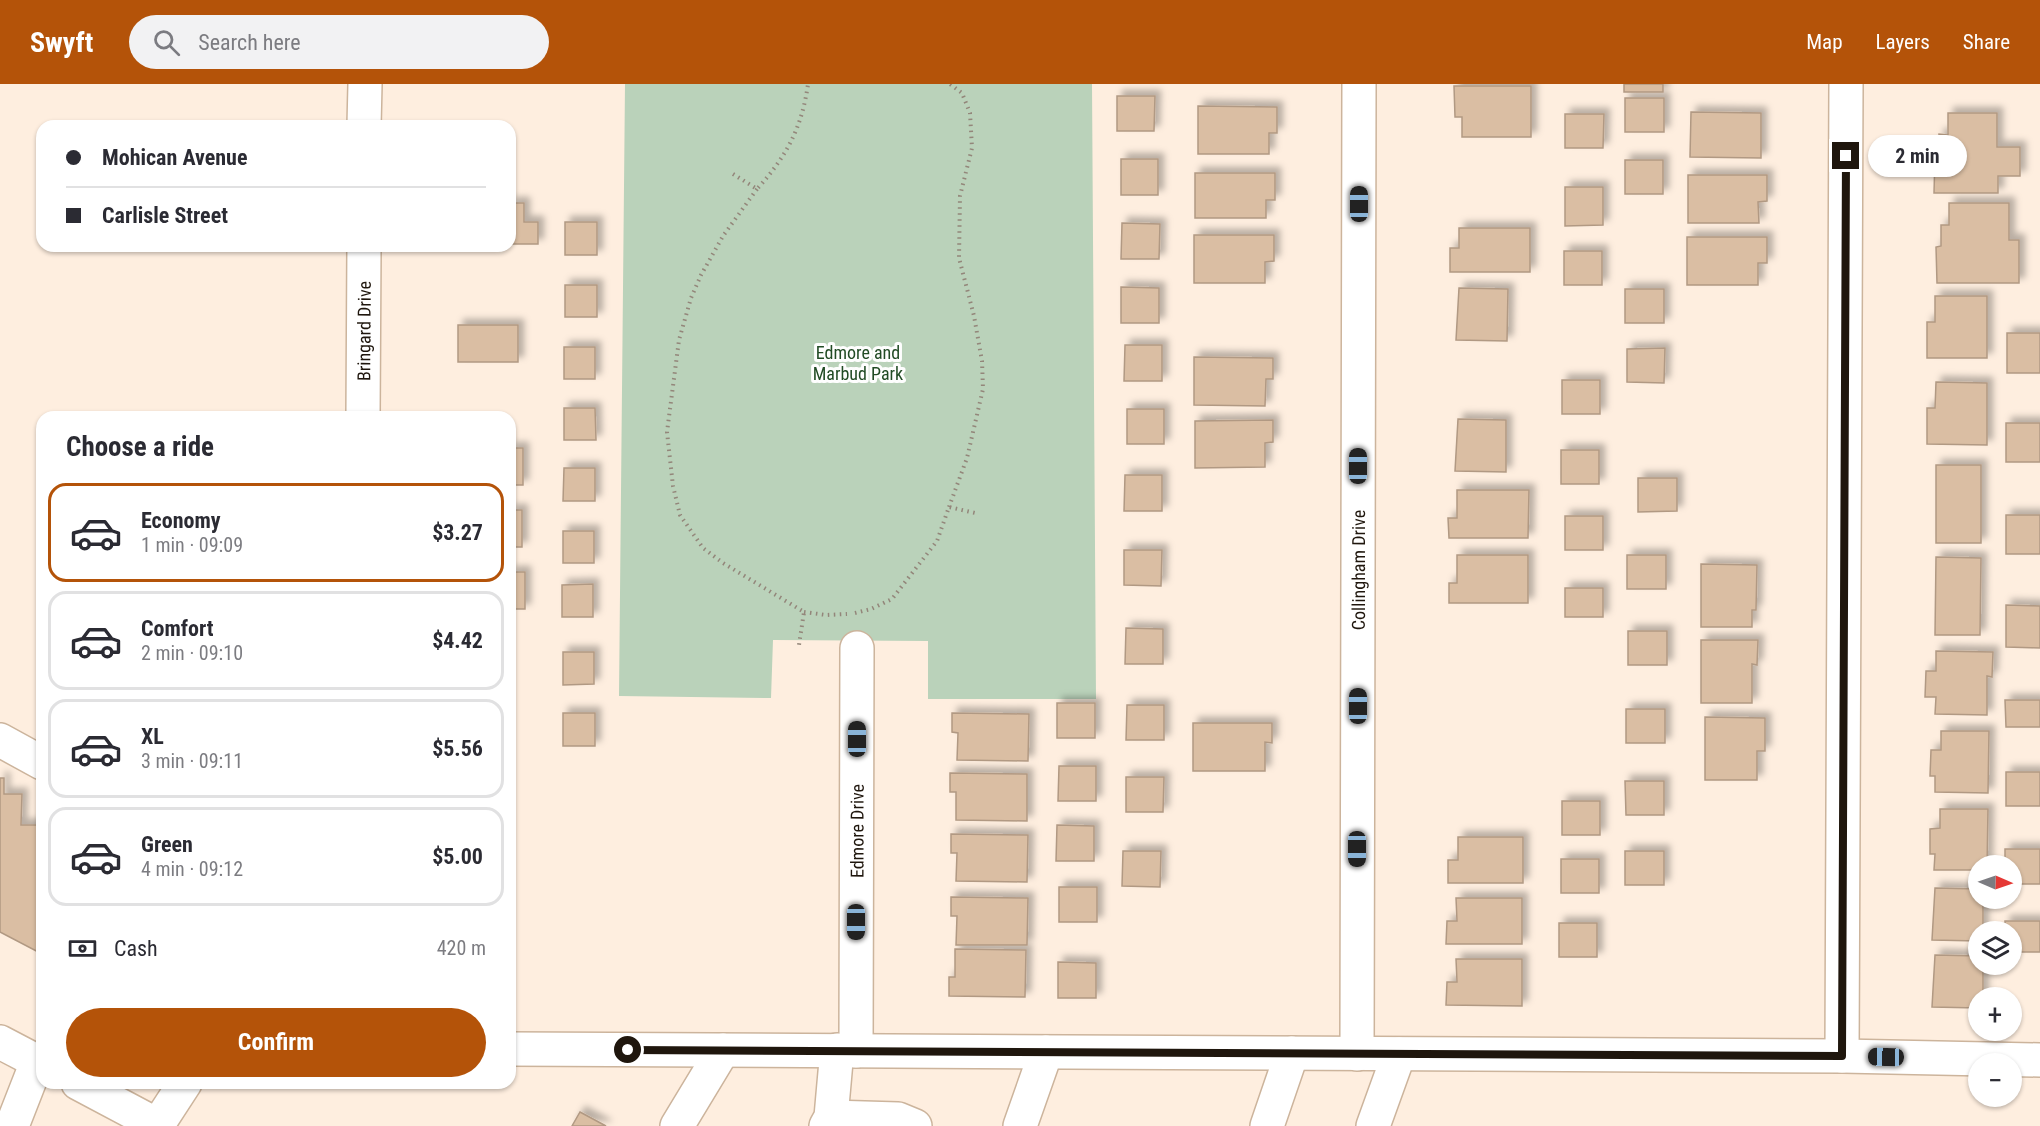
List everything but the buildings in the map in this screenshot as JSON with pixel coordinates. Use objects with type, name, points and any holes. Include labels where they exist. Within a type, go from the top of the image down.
[{"type":"street","points":[[364,120],[365,84]]},
{"type":"street","name":"Collingham Drive","points":[[1356,1054],[1359,84]]},
{"type":"street","points":[[1842,1056],[1846,84]]},
{"type":"street","name":"Bringard Drive","points":[[363,411],[364,252]]},
{"type":"street","name":"Edmore Drive","points":[[829,1122],[846,1050],[857,648]]},
{"type":"street","points":[[0,740],[36,760]]},
{"type":"street","points":[[0,1041],[36,1061]]},
{"type":"street","points":[[516,1049],[1842,1056],[2040,1060]]},
{"type":"street","points":[[677,1126],[723,1050]]},
{"type":"street","points":[[1020,1126],[1046,1052]]},
{"type":"street","points":[[1267,1126],[1292,1053]]},
{"type":"street","points":[[1373,1126],[1399,1054]]},
{"type":"street","points":[[12,1126],[36,1072]]},
{"type":"street","points":[[89,1089],[158,1126],[181,1089]]},
{"type":"street","points":[[829,1122],[898,1119],[915,1126]]},
{"type":"path","points":[[808,84],[802,114],[791,141],[776,168],[757,189],[723,236],[691,298],[679,340],[667,432],[673,486],[680,515],[703,548],[723,563],[804,612],[826,615],[852,614],[871,609],[892,599],[937,541],[967,458],[983,389],[982,361],[974,316],[959,258],[960,196],[972,148],[970,113],[962,93],[950,84]]},
{"type":"path","points":[[733,174],[757,189]]},
{"type":"path","points":[[949,507],[975,513]]},
{"type":"path","points":[[800,645],[804,612]]},
{"type":"green space","name":"Edmore and Marbud Park","points":[[625,84],[1092,84],[1096,699],[928,699],[928,641],[773,640],[771,698],[619,696]]},
{"type":"route","points":[[628,1050],[1842,1056],[1846,156]]}]
